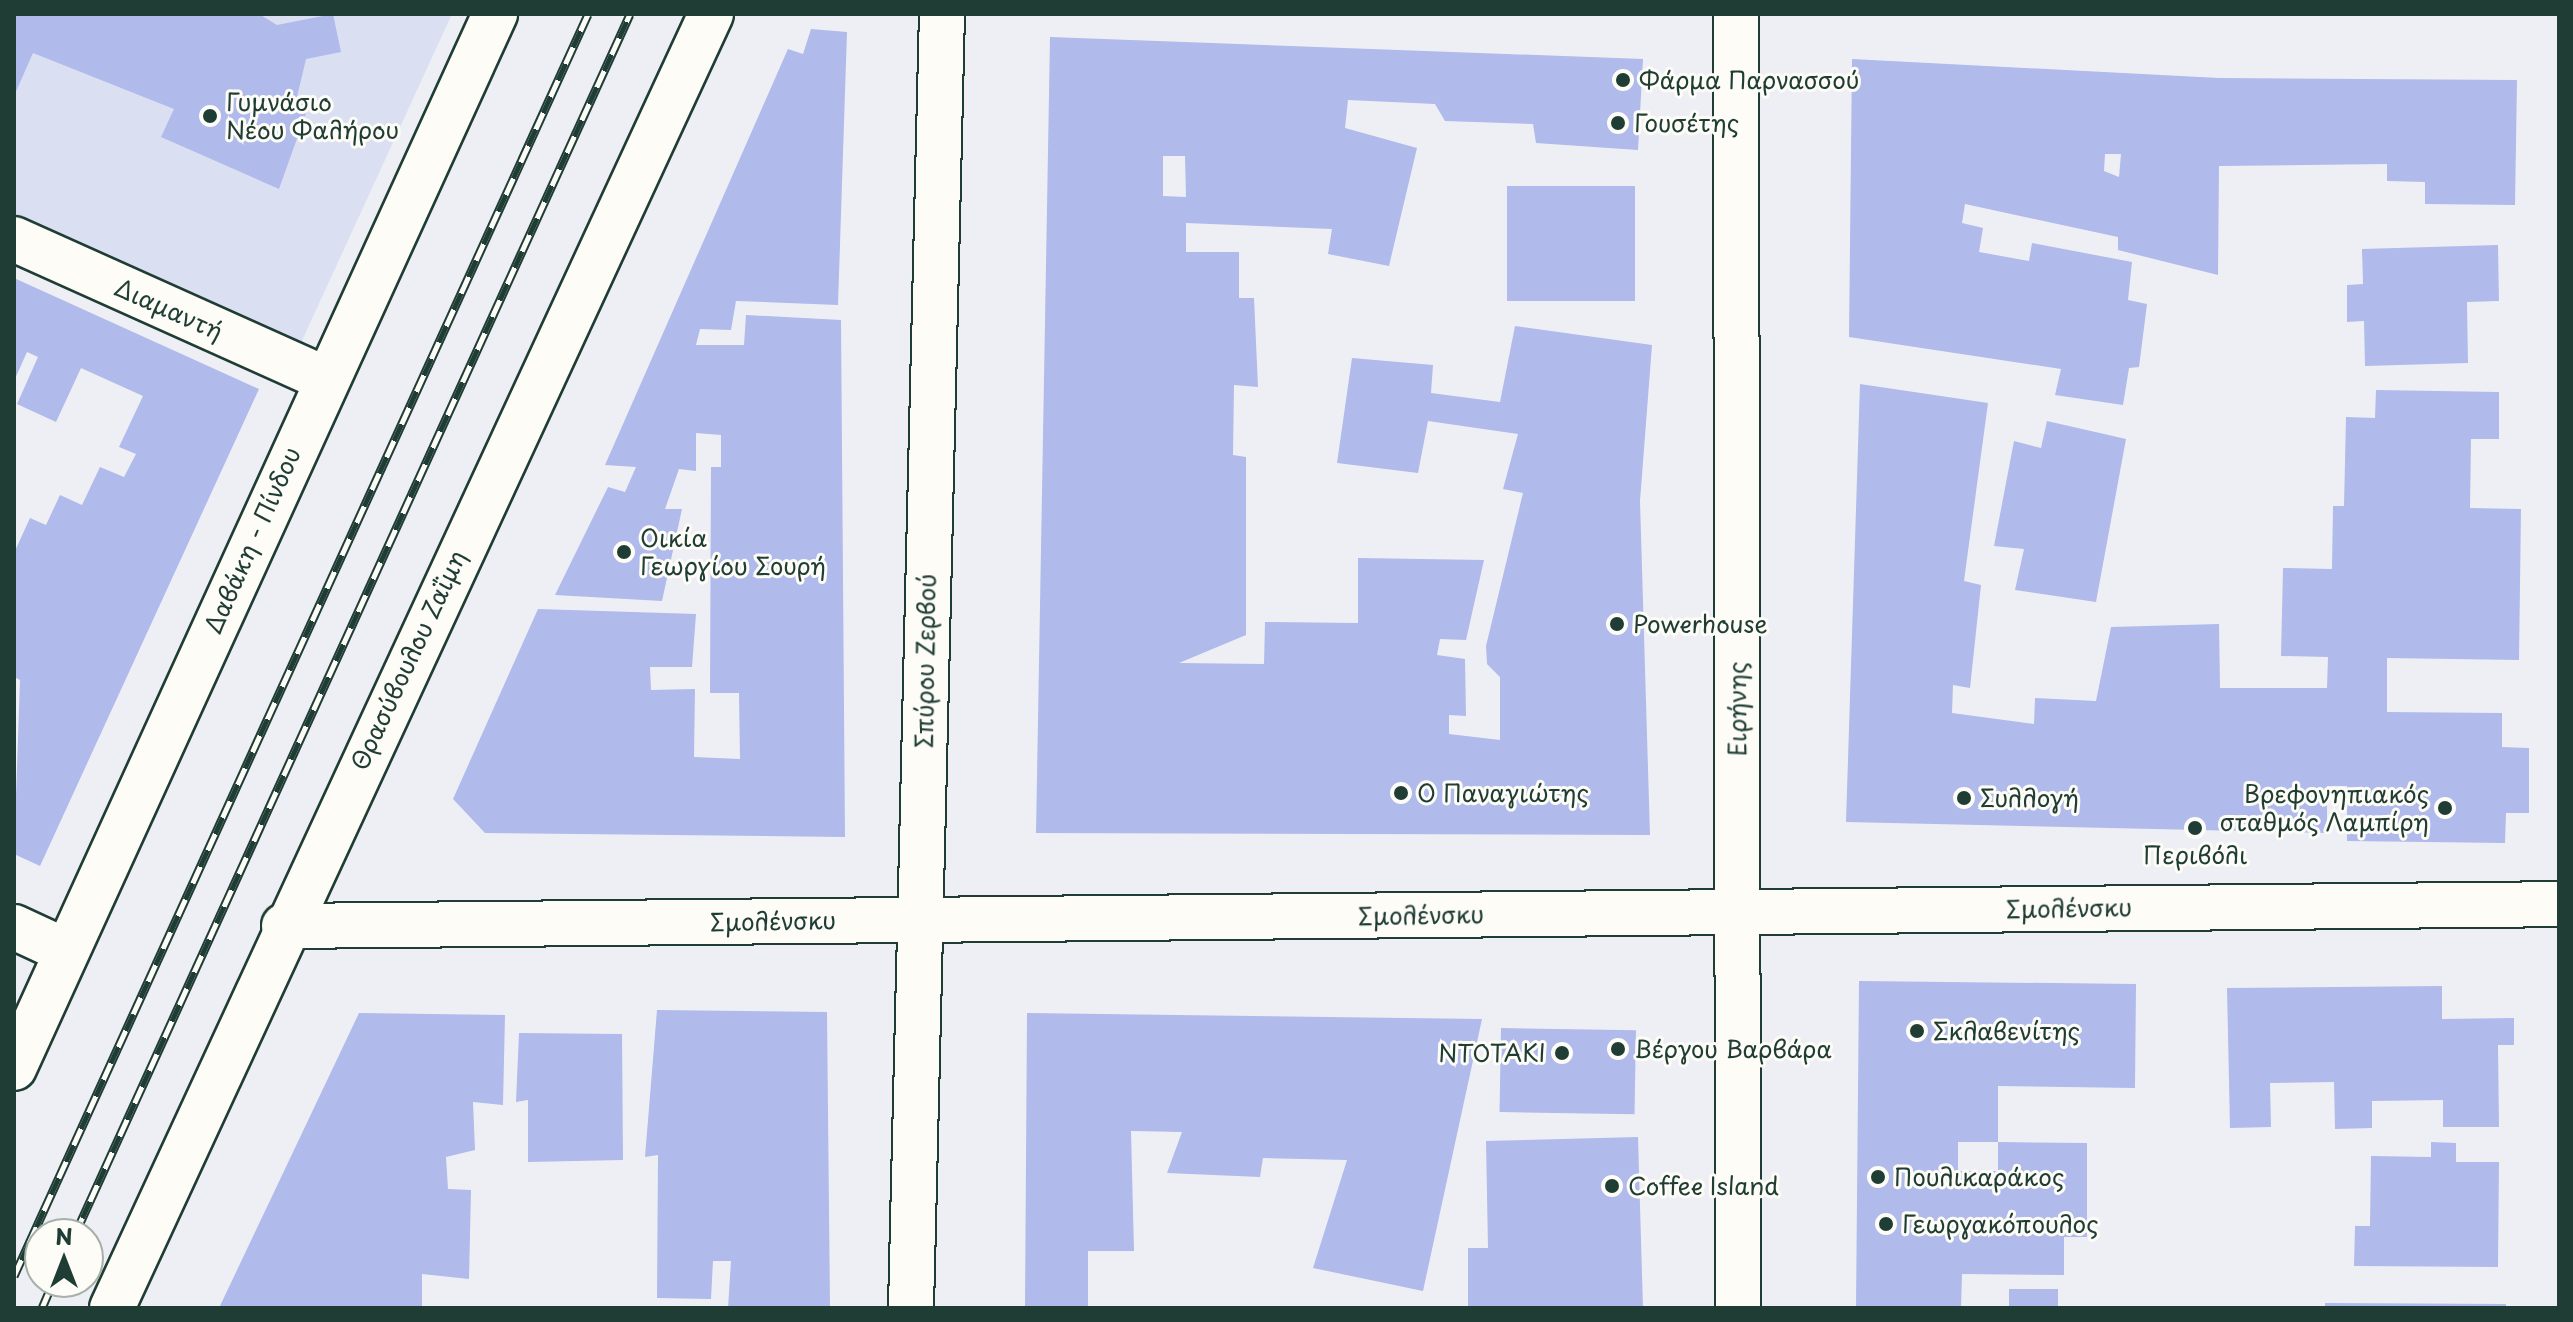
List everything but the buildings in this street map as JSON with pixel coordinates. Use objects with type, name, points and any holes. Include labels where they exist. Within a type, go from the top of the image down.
[{"type":"street","name":"Δαβάκη - Πίνδου","points":[[14,1068],[324,378],[495,14]]},
{"type":"street","name":"Θρασύβουλου Ζαΐμη","points":[[112,1308],[284,926],[711,14]]},
{"type":"street","name":"Σπύρου Ζερβού","points":[[911,1308],[942,14]]},
{"type":"street","name":"Ειρήνης","points":[[1736,14],[1738,1308]]},
{"type":"street","name":"Διαμαντή","points":[[14,239],[324,378]]},
{"type":"street","name":"Σμολένσκυ","points":[[284,926],[2559,904]]},
{"type":"street","points":[[14,927],[66,951]]},
{"type":"shaded area","name":"Γυμνάσιο Νέου Φαλήρου","points":[[14,14],[452,14],[300,345],[14,218]]},
{"type":"railway","points":[[14,1276],[588,14]]},
{"type":"railway","points":[[82,1218],[630,14]]},
{"type":"railway","points":[[42,1308],[46,1298]]},
{"type":"place","name":"Φάρμα Παρνασσού","points":[[1623,80]]},
{"type":"place","name":"Γυμνάσιο Νέου Φαλήρου","points":[[210,116]]},
{"type":"place","name":"Γουσέτης","points":[[1618,123]]},
{"type":"place","name":"Οικία Γεωργίου Σουρή","points":[[624,552]]},
{"type":"place","name":"Powerhouse","points":[[1617,624]]},
{"type":"place","name":"Ο Παναγιώτης","points":[[1401,793]]},
{"type":"place","name":"Συλλογή","points":[[1964,798]]},
{"type":"place","name":"Bρεφονηπιακός σταθμός Λαμπίρη","points":[[2445,808]]},
{"type":"place","name":"Περιβόλι","points":[[2195,828]]},
{"type":"place","name":"Σκλαβενίτης","points":[[1917,1031]]},
{"type":"place","name":"Βέργου Βαρβάρα","points":[[1618,1049]]},
{"type":"place","name":"NTOTAKI","points":[[1562,1053]]},
{"type":"place","name":"Πουλικαράκος","points":[[1878,1177]]},
{"type":"place","name":"Coffee Island","points":[[1612,1186]]},
{"type":"place","name":"Γεωργακόπουλος","points":[[1886,1224]]}]
